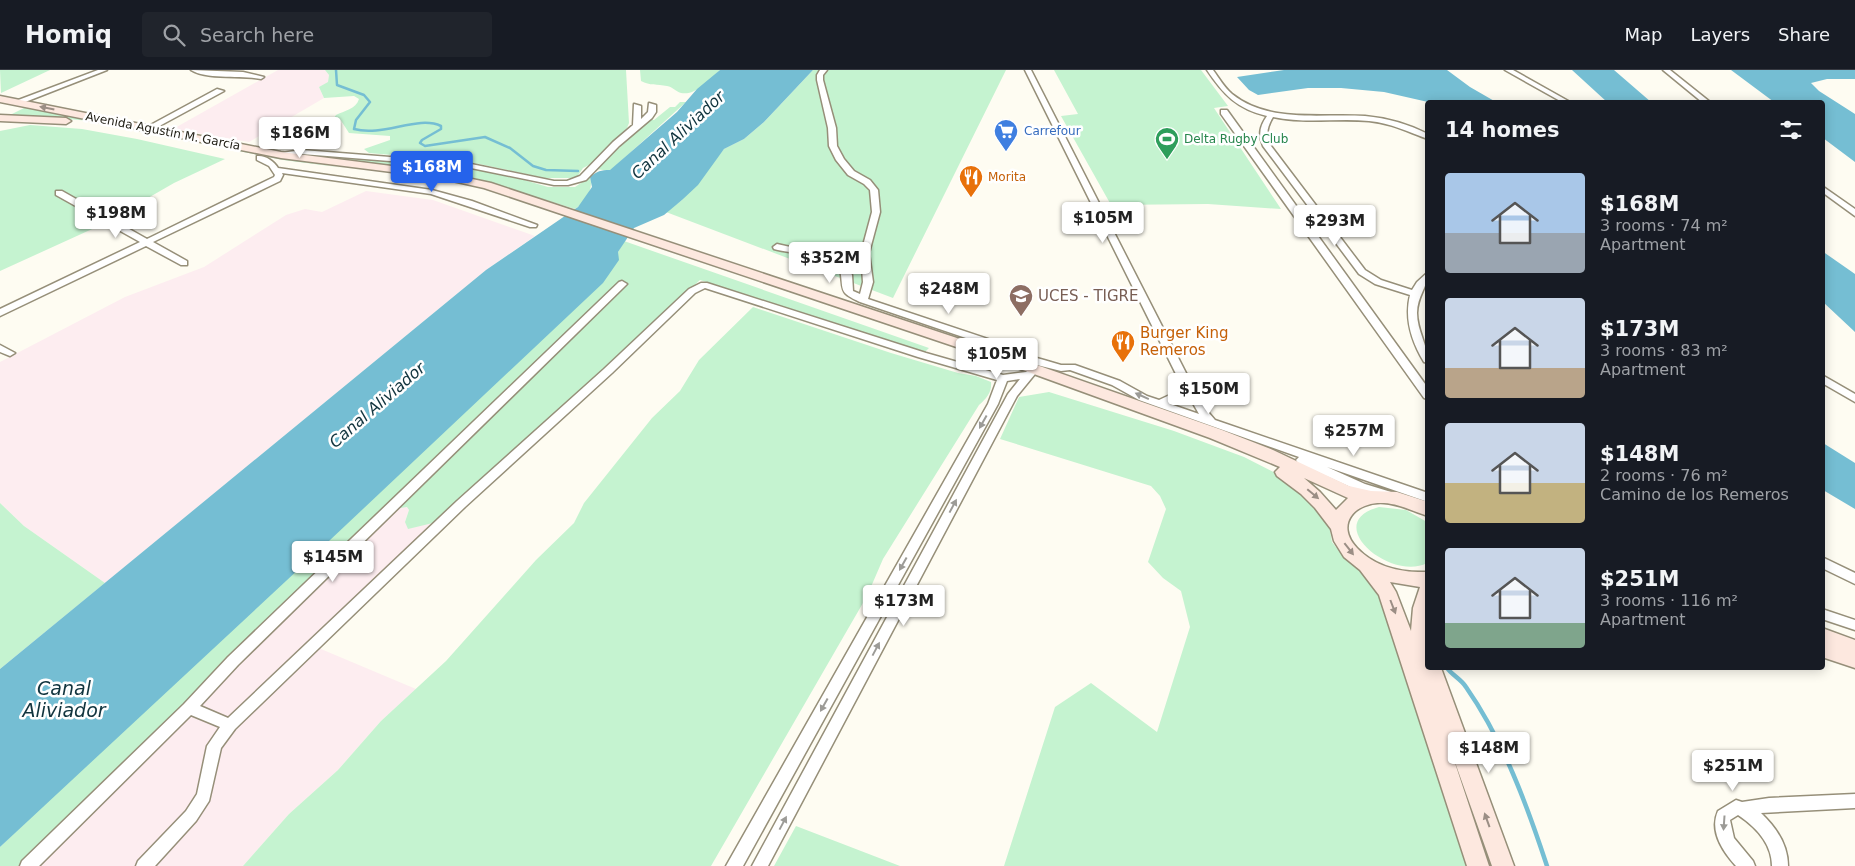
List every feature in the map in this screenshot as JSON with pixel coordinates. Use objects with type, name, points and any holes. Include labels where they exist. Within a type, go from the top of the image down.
[{"type":"main road","name":"Avenida Agustín M. García","points":[[0,99],[281,155],[460,179],[558,211]]},
{"type":"main road","points":[[0,117],[14,111],[17,108],[17,102]]},
{"type":"main road","name":"Avenida Agustín M. García","points":[[0,117],[82,122],[260,158],[446,182],[558,211]]},
{"type":"main road","points":[[558,211],[1000,357],[1267,454],[1305,474],[1344,490],[1372,497]]},
{"type":"main road","points":[[647,240],[1034,369],[1248,454],[1284,472],[1301,484],[1318,498],[1332,514],[1343,541],[1367,566],[1387,592],[1478,866]]},
{"type":"main road","points":[[1339,528],[1341,516],[1347,507],[1358,500],[1372,497],[1392,497],[1407,500],[1425,509]]},
{"type":"main road","points":[[1367,566],[1401,580],[1425,580]]},
{"type":"main road","points":[[1425,599],[1418,623],[1419,634],[1425,651]]},
{"type":"main road","points":[[1825,639],[1855,648]]},
{"type":"main road","points":[[1825,639],[1855,660]]},
{"type":"main road","points":[[1432,670],[1503,866]]},
{"type":"street","points":[[17,102],[104,70]]},
{"type":"street","points":[[194,70],[209,72],[245,71],[261,77]]},
{"type":"street","points":[[824,70],[820,75],[820,80],[832,128],[834,146],[840,160],[851,173],[867,182],[874,190],[876,212],[865,253],[868,282],[864,300]]},
{"type":"street","points":[[1028,70],[1182,375],[1205,415],[1212,422]]},
{"type":"street","points":[[1210,70],[1234,99],[1271,114],[1301,119],[1372,119],[1396,124],[1425,136]]},
{"type":"street","points":[[1508,70],[1562,100]]},
{"type":"street","points":[[1666,70],[1709,100]]},
{"type":"street","points":[[1678,70],[1709,100]]},
{"type":"street","points":[[149,128],[220,91]]},
{"type":"street","points":[[281,155],[302,152],[390,159],[412,156],[429,161],[471,166],[554,183],[568,183],[582,178],[650,115],[652,106],[637,107],[637,125]]},
{"type":"street","points":[[1224,112],[1425,392]]},
{"type":"street","points":[[1271,114],[1263,127],[1263,138],[1267,146],[1362,272],[1378,282],[1415,294]]},
{"type":"street","points":[[0,313],[274,180],[279,175],[277,170],[272,164],[260,158]]},
{"type":"street","points":[[277,170],[432,192],[534,225]]},
{"type":"street","points":[[1825,190],[1855,213]]},
{"type":"street","points":[[59,193],[184,263]]},
{"type":"street","points":[[1825,198],[1855,222]]},
{"type":"street","points":[[777,247],[808,254],[831,256],[840,262],[847,275],[847,286],[850,292],[864,300],[1014,350],[1034,369]]},
{"type":"street","points":[[1425,279],[1415,294],[1412,310],[1416,336],[1425,354]]},
{"type":"street","points":[[33,864],[190,708],[233,661],[622,284]]},
{"type":"street","points":[[144,866],[191,816],[204,796],[214,746],[230,725],[461,504],[608,371],[692,291],[704,285],[922,355],[1003,378],[1034,369],[1071,367],[1116,383],[1143,398],[1425,497]]},
{"type":"street","points":[[0,348],[10,353]]},
{"type":"street","points":[[1000,357],[1022,356]]},
{"type":"street","points":[[760,866],[1013,394],[1034,369]]},
{"type":"street","points":[[1160,403],[1179,396],[1182,388],[1182,375]]},
{"type":"street","points":[[734,866],[1000,390],[1003,378]]},
{"type":"street","points":[[1825,380],[1855,399]]},
{"type":"street","points":[[1270,443],[1284,452],[1345,480],[1392,497]]},
{"type":"street","points":[[953,475],[968,478]]},
{"type":"street","points":[[1825,564],[1855,579]]},
{"type":"street","points":[[1825,615],[1855,625]]},
{"type":"street","points":[[841,674],[859,681]]},
{"type":"street","points":[[190,708],[230,725]]},
{"type":"street","points":[[1742,809],[1769,805],[1855,801]]},
{"type":"street","points":[[1747,866],[1730,848],[1724,836],[1722,825],[1724,816],[1729,810],[1736,807],[1742,809],[1762,826],[1773,839],[1779,853],[1780,866]]},
{"type":"shaded area","points":[[278,70],[325,70],[329,75],[328,83],[319,87],[324,98],[249,142],[173,129]]},
{"type":"shaded area","points":[[366,191],[433,200],[535,236],[486,270],[105,583],[24,526],[0,503],[0,362],[125,297],[204,267],[286,215],[305,209],[322,212]]},
{"type":"shaded area","points":[[407,506],[409,510],[405,522],[437,522],[309,644],[416,689],[381,721],[338,770],[289,814],[243,866],[21,866],[387,510]]},
{"type":"green space","points":[[0,70],[50,70],[1,93]]},
{"type":"green space","points":[[325,70],[626,70],[629,123],[627,128],[591,164],[583,168],[577,177],[571,178],[545,178],[479,164],[431,159],[416,153],[392,155],[369,153],[364,149],[390,140],[390,136],[349,133],[340,119],[334,118],[336,115],[353,107],[359,99],[354,96],[324,98],[319,87],[328,82],[329,75]]},
{"type":"green space","points":[[640,70],[720,70],[692,92],[681,93],[663,85],[644,83],[641,81]]},
{"type":"green space","points":[[813,70],[1006,70],[893,298],[666,212],[682,200],[724,149],[744,139],[764,122]]},
{"type":"green space","name":"Delta Rugby Club","points":[[1054,70],[1201,70],[1228,106],[1214,108],[1281,209],[1208,204],[1111,205],[1061,116],[1078,114]]},
{"type":"green space","points":[[680,102],[686,102],[610,171],[596,169],[649,120],[654,120],[670,107],[675,107]]},
{"type":"green space","points":[[26,107],[101,122],[8,116]]},
{"type":"green space","points":[[105,124],[285,159],[345,168],[283,160]]},
{"type":"green space","points":[[30,125],[82,129],[137,139],[225,159],[174,183],[101,225],[0,271],[0,131]]},
{"type":"green space","points":[[296,153],[469,168],[514,177],[548,187],[575,187],[590,177],[591,186],[585,199],[575,209],[474,178],[306,156]]},
{"type":"green space","points":[[624,241],[929,348],[925,352],[700,280],[437,522],[408,529],[405,522],[409,510],[407,507],[387,510],[21,866],[0,866],[0,847],[618,252]]},
{"type":"green space","points":[[753,307],[891,353],[958,373],[976,376],[991,382],[991,389],[979,405],[883,559],[867,596],[711,866],[243,866],[289,814],[338,770],[381,721],[446,661],[536,560],[574,523],[584,503],[652,418],[680,391],[699,360]]},
{"type":"green space","points":[[1049,392],[1174,431],[1244,457],[1289,480],[1309,495],[1329,524],[1332,542],[1342,555],[1381,589],[1408,687],[1469,866],[1004,866],[1055,707],[1091,683],[1157,732],[1190,627],[1181,591],[1163,578],[1148,562],[1166,509],[1160,496],[1151,486],[1000,439],[1019,397]]},
{"type":"green space","points":[[0,503],[24,526],[105,583],[0,669]]},
{"type":"green space","points":[[1379,507],[1406,510],[1425,521],[1425,564],[1412,567],[1396,565],[1380,558],[1367,548],[1359,537],[1357,525],[1363,515]]},
{"type":"green space","points":[[796,826],[900,866],[774,866]]},
{"type":"water","name":"Canal Aliviador","points":[[720,70],[813,70],[764,122],[744,139],[724,149],[698,185],[682,200],[664,215],[634,228],[618,252],[619,260],[603,283],[0,847],[0,669],[486,270],[578,207],[592,187],[590,177],[599,171],[610,170],[677,112],[697,89]]},
{"type":"water","points":[[1284,70],[1447,70],[1470,87],[1493,100],[1425,101],[1384,92],[1341,88],[1308,88],[1258,95],[1249,90],[1237,77]]},
{"type":"water","points":[[1572,70],[1614,70],[1649,100],[1605,100]]},
{"type":"water","points":[[1731,70],[1855,70],[1855,79],[1827,79],[1811,83],[1819,91],[1855,114],[1855,162],[1825,140],[1825,100],[1771,100]]},
{"type":"water","points":[[1825,253],[1855,274],[1855,332],[1825,304]]},
{"type":"water","points":[[1825,444],[1855,463],[1855,509],[1825,491]]},
{"type":"waterway","points":[[336,70],[337,85],[364,95],[370,102],[356,120],[354,129],[365,131],[432,123],[441,126],[441,129],[422,140],[420,143],[425,146],[485,137],[510,148],[533,166],[546,170],[578,171]]},
{"type":"waterway","points":[[1449,670],[1466,687],[1503,751],[1547,866]]},
{"type":"place","name":"Carrefour","points":[[1006,152]]},
{"type":"place","name":"Delta Rugby Club","points":[[1167,160]]},
{"type":"place","name":"Morita","points":[[971,198]]},
{"type":"place","name":"UCES - TIGRE","points":[[1021,317]]},
{"type":"place","name":"Burger King Remeros","points":[[1123,363]]}]
